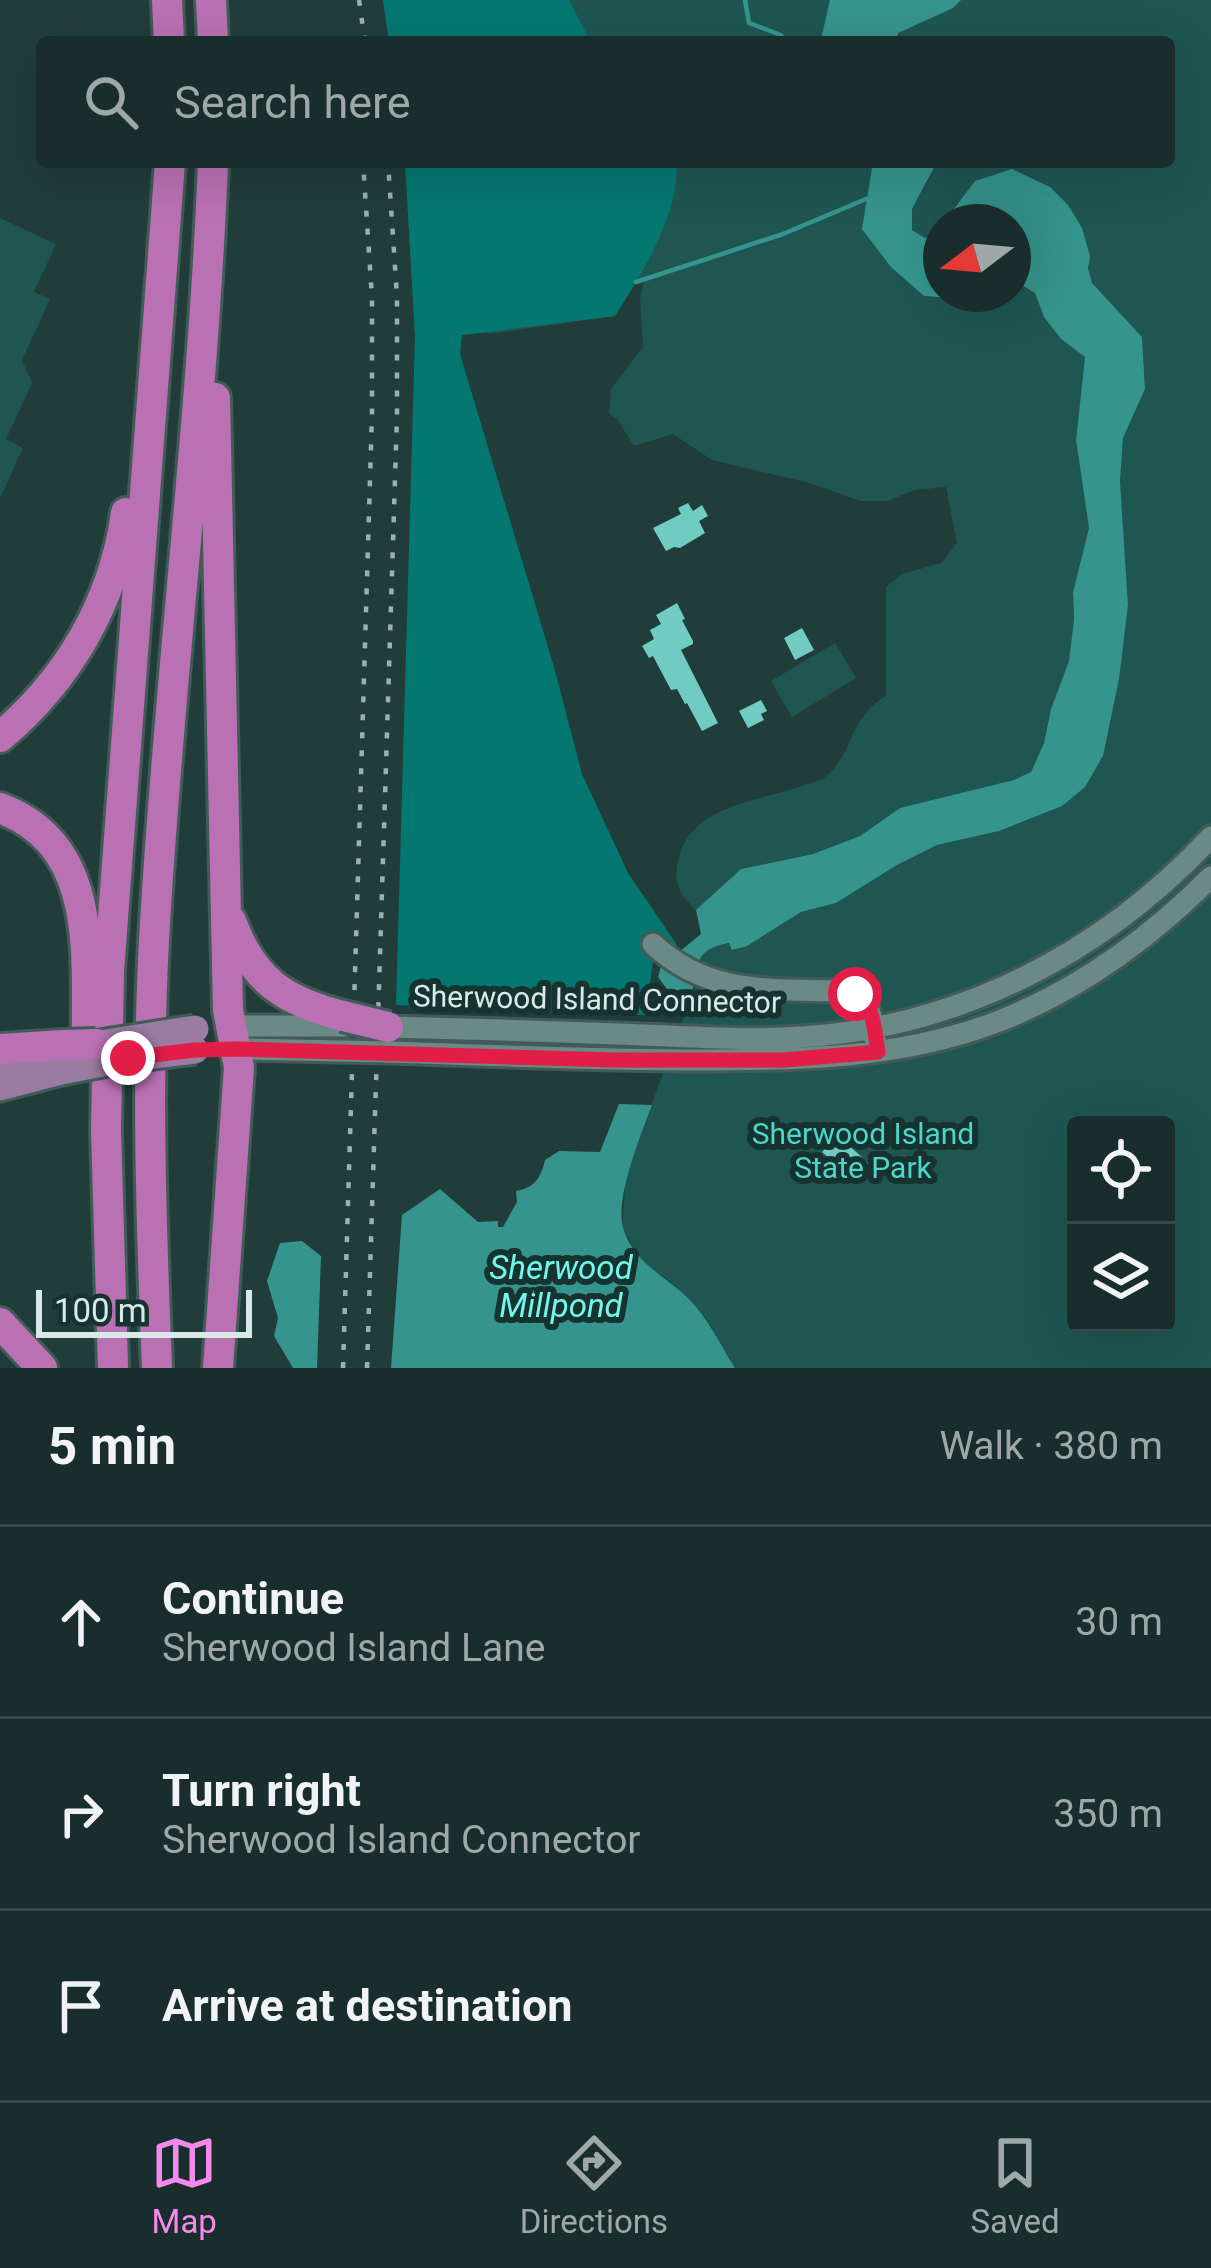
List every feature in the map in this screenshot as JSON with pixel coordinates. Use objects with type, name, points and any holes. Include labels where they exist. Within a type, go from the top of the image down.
[{"type":"highway","points":[[167,0],[169,36]]},
{"type":"highway","points":[[211,0],[213,36]]},
{"type":"highway","points":[[0,737],[42,697],[67,664],[100,608],[114,571],[124,529],[169,168]]},
{"type":"highway","points":[[113,1368],[106,1078],[112,918],[170,168]]},
{"type":"highway","points":[[214,168],[219,321],[215,499],[228,1010],[239,1067],[218,1368]]},
{"type":"highway","points":[[157,1368],[150,1138],[154,946],[214,168]]},
{"type":"highway","points":[[0,808],[26,820],[53,844],[78,892],[85,951],[92,1141],[110,1288]]},
{"type":"highway","points":[[226,906],[244,952],[262,976],[295,1002],[388,1040]]},
{"type":"highway","points":[[0,1049],[63,1056],[96,1043]]},
{"type":"highway","points":[[0,1323],[42,1368]]},
{"type":"main road","name":"Sherwood Island Connector","points":[[96,1043],[234,1038]]},
{"type":"main road","name":"Sherwood Island Connector","points":[[0,1067],[63,1056],[128,1058],[195,1040]]},
{"type":"main road","name":"Sherwood Island Connector","points":[[0,1088],[63,1056]]},
{"type":"street","name":"Sherwood Island Connector","points":[[234,1038],[341,1051],[388,1040],[745,1039],[873,1028],[980,998],[1063,958],[1130,914],[1211,837]]},
{"type":"street","name":"Sherwood Island Connector","points":[[388,1040],[612,1060],[753,1060],[878,1052],[949,1037],[1044,1000],[1141,940],[1211,877]]},
{"type":"street","points":[[653,944],[698,974],[729,986],[855,994],[868,1005],[878,1052]]},
{"type":"street","name":"Sherwood Island Connector","points":[[234,1038],[343,1021]]},
{"type":"green space","name":"Sherwood Island State Park","points":[[383,0],[1211,0],[1211,1368],[735,1368],[708,1322],[667,1279],[644,1265],[622,1228],[626,1174],[703,954],[725,944],[747,946],[801,912],[836,903],[937,845],[999,831],[1128,605],[1120,482],[1123,438],[1145,389],[1142,337],[1092,283],[1088,268],[1031,224],[1031,204],[1005,204],[975,181],[958,204],[923,204],[923,238],[912,230],[912,209],[929,179],[896,186],[923,292],[923,312],[1031,312],[1031,291],[1061,339],[1085,357],[1076,440],[1089,528],[1073,592],[1069,662],[1031,772],[1014,781],[900,808],[860,836],[813,854],[741,869],[696,910],[682,894],[676,876],[685,842],[696,827],[730,808],[823,778],[841,758],[865,714],[886,696],[886,587],[902,574],[941,563],[957,543],[946,487],[914,490],[888,501],[861,501],[806,482],[712,460],[673,434],[634,446],[609,414],[611,389],[643,347],[640,299],[644,279],[636,282],[615,316],[496,333],[415,335],[405,168],[1175,168],[1175,36],[388,36]]},
{"type":"green space","points":[[0,218],[56,244],[34,292],[50,299],[22,360],[32,383],[6,439],[23,448],[0,498]]},
{"type":"green space","points":[[835,643],[856,678],[792,717],[771,681]]},
{"type":"shaded area","points":[[383,0],[569,0],[588,36],[388,36]]},
{"type":"shaded area","points":[[405,168],[677,168],[665,223],[615,316],[462,335],[460,354],[582,774],[628,873],[677,945],[653,960],[646,1015],[396,1005],[415,335]]},
{"type":"water","points":[[830,0],[961,0],[897,36],[822,35]]},
{"type":"water","points":[[872,168],[934,168],[912,209],[912,230],[923,237],[923,295],[891,267],[862,229]]},
{"type":"water","points":[[1012,169],[1050,187],[1082,228],[1092,283],[1142,337],[1145,389],[1123,438],[1120,481],[1128,605],[1103,756],[1085,787],[1062,806],[999,831],[937,845],[836,903],[801,912],[747,946],[732,950],[729,943],[707,951],[698,963],[689,1000],[670,993],[658,977],[664,956],[674,956],[701,934],[696,910],[741,869],[813,854],[860,836],[900,808],[1014,780],[1031,772],[1044,743],[1069,661],[1073,592],[1089,528],[1076,440],[1085,357],[1061,339],[1031,291],[1031,204],[958,204],[975,181]]},
{"type":"water","name":"Sherwood Millpond","points":[[619,1104],[652,1105],[625,1186],[624,1231],[643,1261],[695,1306],[735,1368],[391,1368],[402,1215],[440,1189],[478,1222],[498,1221],[498,1227],[503,1227],[517,1202],[516,1191],[536,1181],[545,1160],[559,1151],[600,1152]]},
{"type":"water","points":[[302,1241],[321,1256],[317,1368],[293,1368],[274,1336],[278,1318],[267,1281],[280,1243]]},
{"type":"building","points":[[688,503],[693,511],[702,505],[708,516],[699,521],[705,533],[666,551],[653,528],[681,514],[678,508]]},
{"type":"building","points":[[677,603],[693,641],[681,650],[718,723],[702,731],[687,703],[677,689],[671,690],[653,656],[649,658],[642,646],[654,639],[650,630],[661,624],[656,615]]},
{"type":"building","points":[[802,628],[814,650],[795,660],[784,638]]},
{"type":"building","points":[[761,700],[767,711],[761,714],[764,720],[748,728],[739,711]]},
{"type":"building","points":[[826,1125],[874,1168],[865,1179],[848,1164],[843,1170],[822,1152],[828,1146],[817,1136]]},
{"type":"waterway","points":[[745,0],[749,23],[781,36]]},
{"type":"waterway","points":[[636,282],[783,234],[866,199]]},
{"type":"railway","points":[[359,0],[364,36]]},
{"type":"railway","points":[[343,1368],[372,414],[372,298],[363,168]]},
{"type":"railway","points":[[367,1368],[397,415],[397,297],[388,168]]},
{"type":"route","points":[[128,1058],[237,1049],[612,1060],[784,1060],[878,1052],[871,1012],[855,994]]}]
